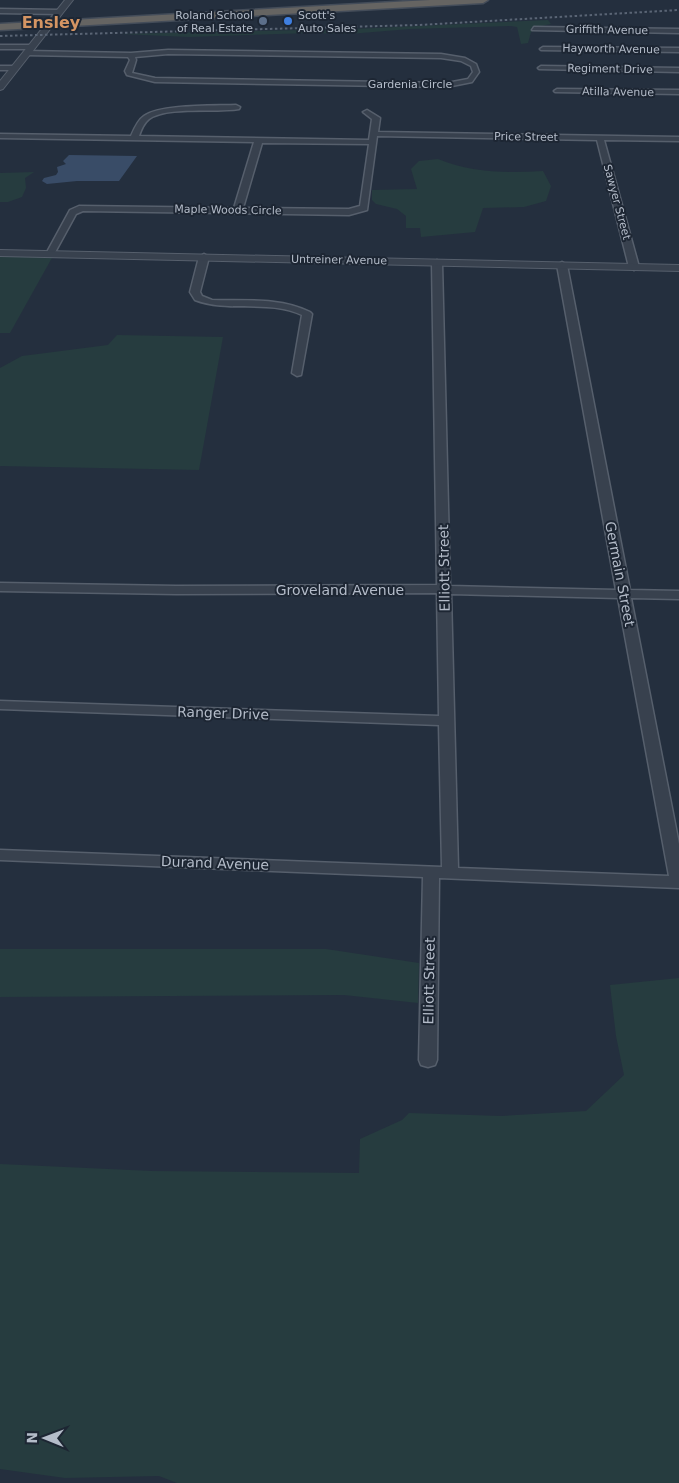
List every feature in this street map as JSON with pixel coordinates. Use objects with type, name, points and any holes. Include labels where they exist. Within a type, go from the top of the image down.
[{"type":"highway","points":[[0,26],[27,28],[85,16],[262,9],[418,0]]},
{"type":"highway","points":[[51,22],[483,0]]},
{"type":"highway","points":[[0,26],[262,9]]},
{"type":"street","points":[[0,87],[69,0]]},
{"type":"street","points":[[0,11],[51,22]]},
{"type":"street","points":[[611,27],[625,62]]},
{"type":"street","name":"Griffith Avenue","points":[[534,29],[611,27],[679,31]]},
{"type":"street","name":"Gardenia Circle","points":[[0,47],[132,55],[168,52],[441,56],[468,60],[474,65],[476,72],[470,81],[447,85],[155,80],[129,74],[134,60],[132,55]]},
{"type":"street","name":"Hayworth Avenue","points":[[543,48],[625,62],[679,50]]},
{"type":"street","name":"Regiment Drive","points":[[542,68],[625,62],[679,70]]},
{"type":"street","points":[[0,68],[15,68]]},
{"type":"street","name":"Atilla Avenue","points":[[557,91],[632,89],[679,92]]},
{"type":"street","points":[[134,138],[144,120],[151,116],[178,111],[236,107]]},
{"type":"street","name":"Maple Woods Circle","points":[[50,254],[73,212],[82,208],[349,212],[362,210],[364,208],[376,118],[367,112]]},
{"type":"street","points":[[0,136],[259,140],[373,138]]},
{"type":"street","name":"Price Street","points":[[373,138],[679,139]]},
{"type":"street","name":"Sawyer Street","points":[[600,138],[634,267]]},
{"type":"street","points":[[238,210],[259,140]]},
{"type":"street","name":"Untreiner Avenue","points":[[0,253],[679,268]]},
{"type":"street","points":[[204,257],[195,292],[198,298],[211,303],[284,305],[307,314],[297,373]]},
{"type":"street","name":"Elliott Street","points":[[437,262],[450,873]]},
{"type":"street","name":"Germain Street","points":[[562,265],[679,882]]},
{"type":"street","name":"Groveland Avenue","points":[[0,587],[176,590],[444,590],[679,595]]},
{"type":"street","name":"Ranger Drive","points":[[0,706],[446,721]]},
{"type":"street","name":"Durand Avenue","points":[[0,855],[450,873]]},
{"type":"street","name":"Elliott Street","points":[[428,1060],[431,872]]},
{"type":"street","points":[[450,873],[679,882]]},
{"type":"green space","points":[[548,20],[551,24],[531,28],[536,30],[531,32],[528,43],[521,44],[517,27],[511,26],[410,29],[349,34],[311,33],[189,37],[120,34],[353,29]]},
{"type":"green space","points":[[438,159],[463,167],[490,171],[543,171],[551,186],[546,201],[524,207],[483,208],[475,232],[421,237],[420,228],[406,228],[406,216],[397,209],[376,204],[372,200],[372,190],[417,189],[411,169],[419,161]]},
{"type":"green space","points":[[34,172],[25,178],[26,188],[22,197],[8,202],[0,202],[0,173]]},
{"type":"green space","points":[[0,255],[53,256],[10,333],[0,333]]},
{"type":"green space","points":[[117,335],[223,337],[199,470],[0,466],[0,368],[22,356],[108,345]]},
{"type":"green space","points":[[0,949],[326,949],[419,963],[418,1003],[344,995],[0,997]]},
{"type":"green space","points":[[679,978],[679,1483],[177,1483],[159,1476],[65,1478],[0,1469],[0,1164],[152,1171],[359,1173],[360,1139],[402,1120],[409,1113],[501,1116],[586,1111],[624,1075],[616,1036],[610,985]]},
{"type":"water","points":[[69,155],[137,156],[119,181],[77,181],[47,184],[42,181],[44,178],[56,175],[58,172],[57,167],[66,164],[63,161]]},
{"type":"railway","points":[[0,36],[419,25],[679,10]]},
{"type":"place","name":"Roland School of Real Estate","points":[[263,21]]},
{"type":"place","name":"Scott's Auto Sales","points":[[288,21]]},
{"type":"district","name":"Ensley","points":[[51,22]]}]
